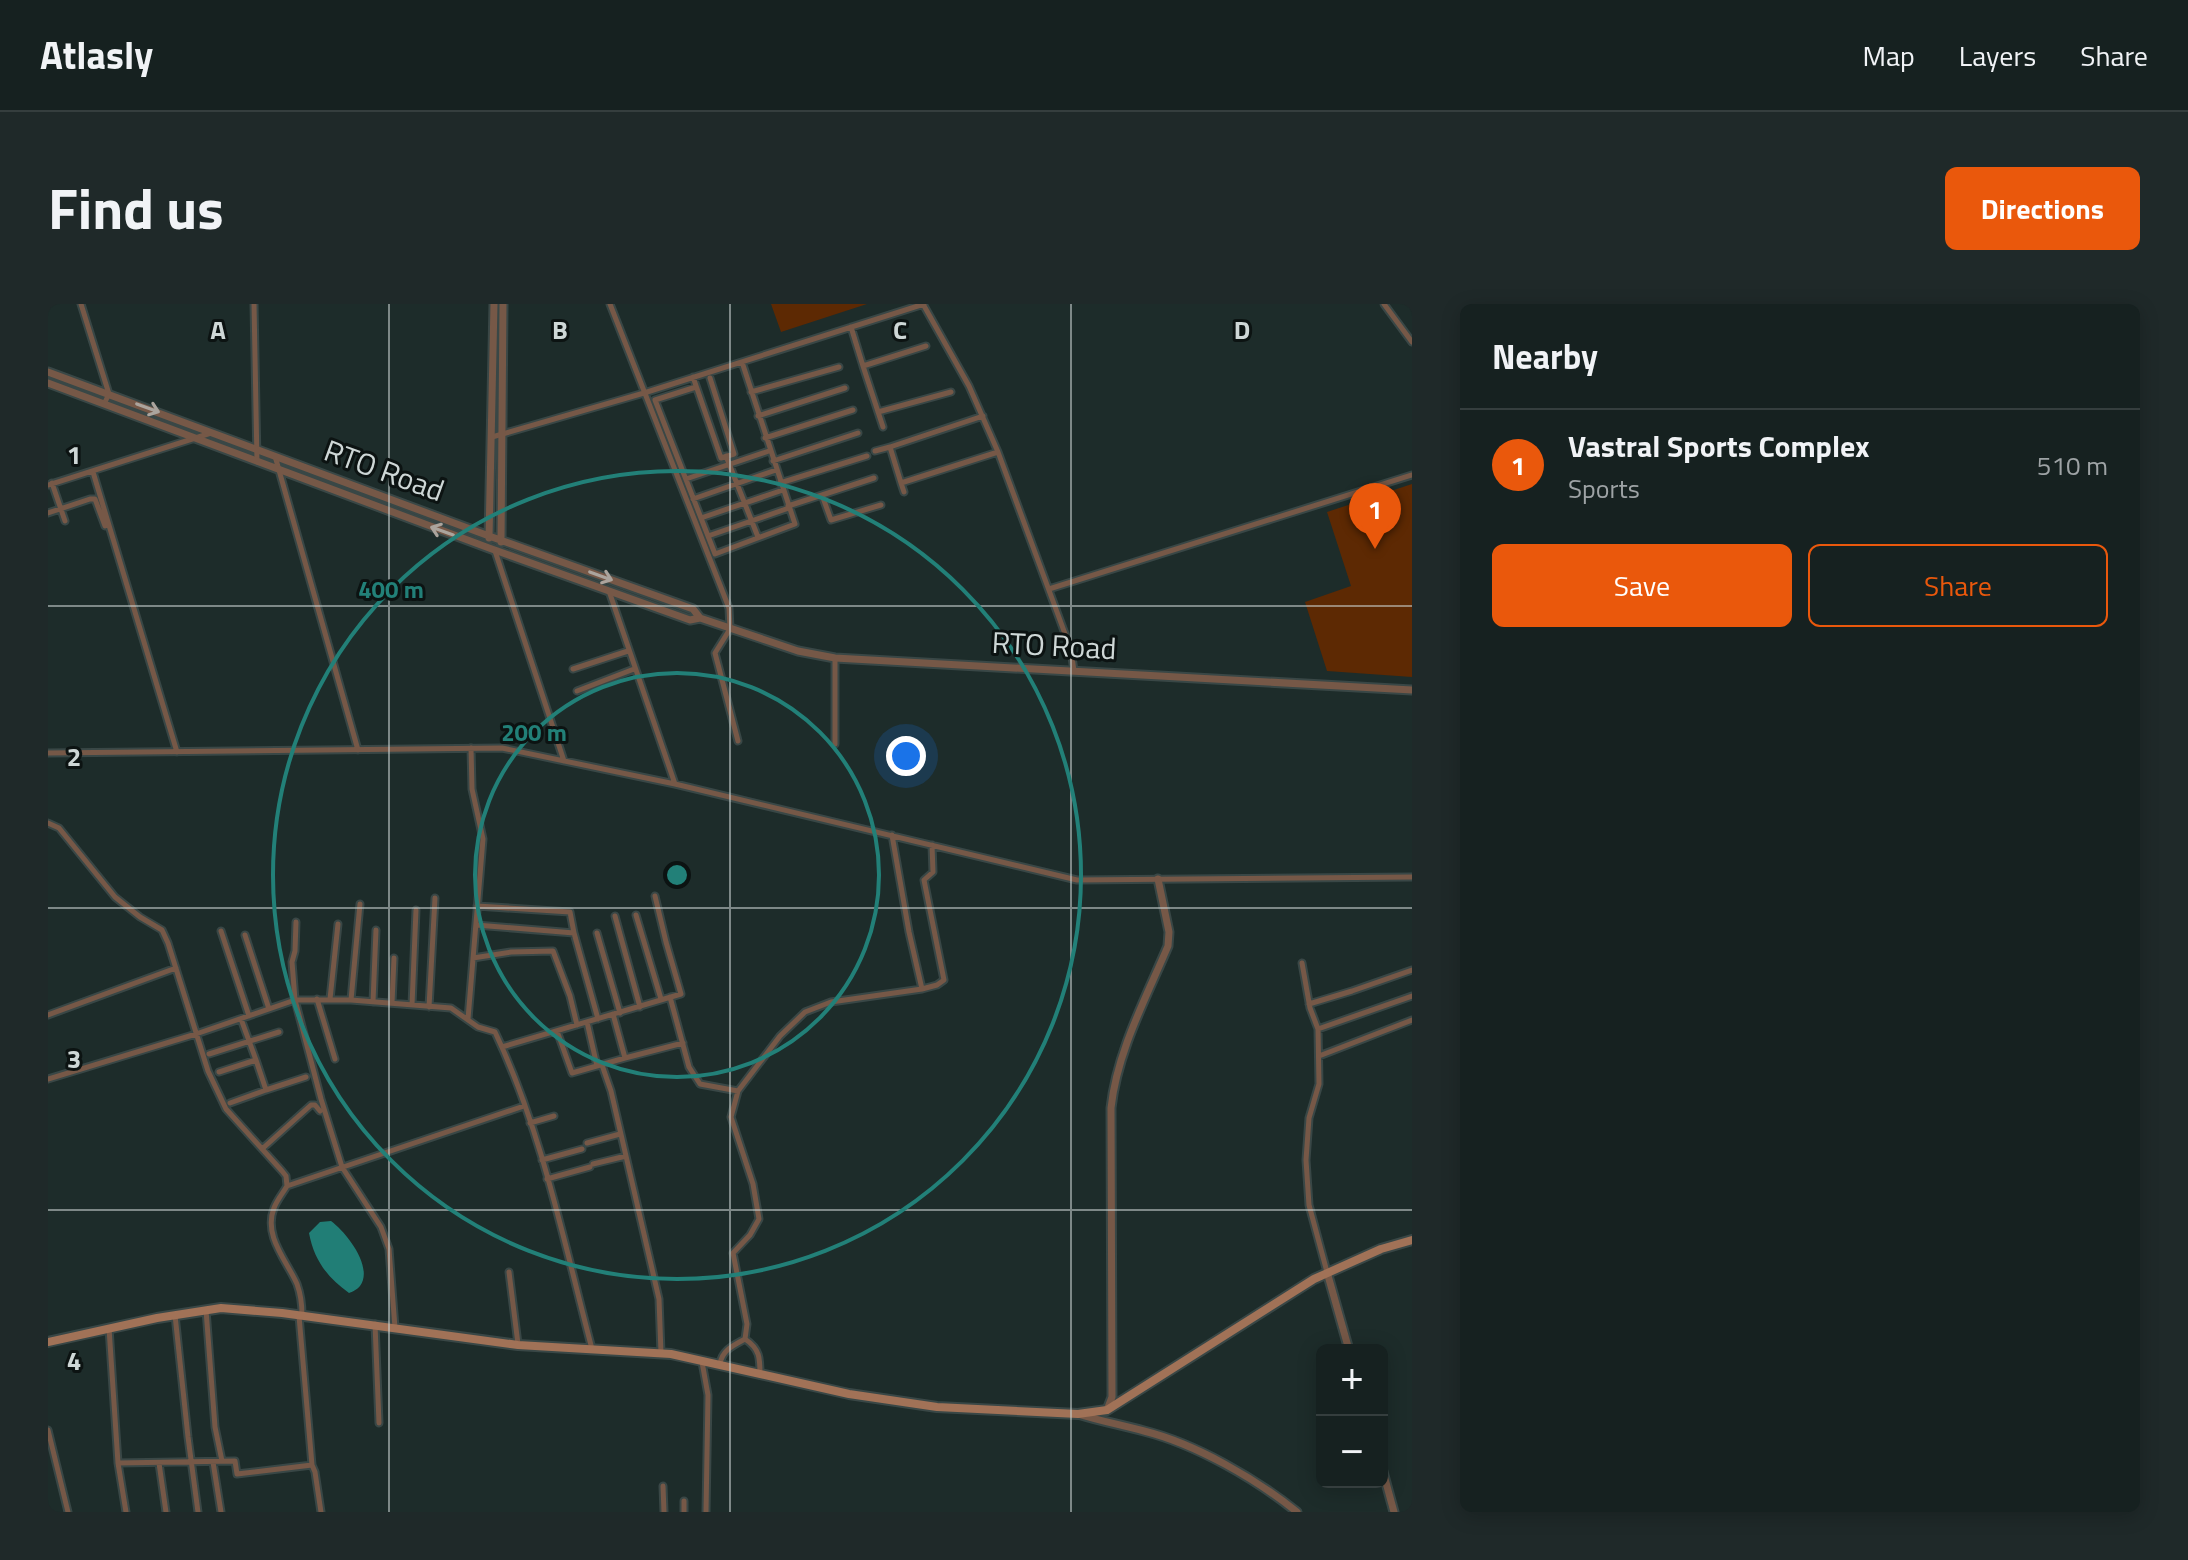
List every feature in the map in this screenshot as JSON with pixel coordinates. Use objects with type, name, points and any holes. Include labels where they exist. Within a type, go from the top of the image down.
[{"type":"main road","points":[[48,1342],[221,1308],[375,1324],[518,1345],[661,1353],[849,1394],[937,1407],[1078,1414],[1107,1410],[1327,1272],[1381,1249],[1412,1240]]},
{"type":"street","points":[[81,304],[109,394],[104,404]]},
{"type":"street","points":[[254,304],[257,462]]},
{"type":"street","points":[[494,304],[489,536],[564,761]]},
{"type":"street","points":[[495,550],[501,540],[503,304]]},
{"type":"street","points":[[610,304],[729,608],[730,629],[715,653],[738,741]]},
{"type":"street","points":[[492,437],[644,393],[923,304],[969,386],[998,452],[1071,650],[1074,671]]},
{"type":"street","points":[[1384,304],[1412,342]]},
{"type":"street","points":[[851,327],[883,427]]},
{"type":"street","points":[[863,366],[926,346]]},
{"type":"street","points":[[696,387],[655,400],[715,554],[795,524],[742,362]]},
{"type":"street","points":[[751,392],[839,367]]},
{"type":"street","name":"RTO Road","points":[[48,372],[693,609],[700,618]]},
{"type":"street","points":[[693,377],[721,458],[734,454],[710,378]]},
{"type":"street","name":"RTO Road","points":[[48,383],[278,471],[690,620],[700,618],[798,651],[835,658],[1412,690]]},
{"type":"street","points":[[758,416],[845,388]]},
{"type":"street","points":[[878,412],[951,392]]},
{"type":"street","points":[[765,438],[853,410]]},
{"type":"street","points":[[875,451],[983,416]]},
{"type":"street","points":[[65,521],[50,484],[214,432]]},
{"type":"street","points":[[773,461],[858,433]]},
{"type":"street","points":[[890,447],[904,492]]},
{"type":"street","points":[[686,479],[769,451]]},
{"type":"street","points":[[901,483],[998,452]]},
{"type":"street","points":[[275,456],[358,750]]},
{"type":"street","points":[[726,456],[758,538]]},
{"type":"street","points":[[780,483],[867,456]]},
{"type":"street","points":[[693,499],[776,470]]},
{"type":"street","points":[[93,472],[177,752]]},
{"type":"street","points":[[1049,589],[1412,475]]},
{"type":"street","points":[[708,536],[874,478]]},
{"type":"street","points":[[701,518],[783,490]]},
{"type":"street","points":[[822,495],[831,520],[881,505]]},
{"type":"street","points":[[48,513],[95,499],[105,526]]},
{"type":"street","points":[[559,573],[564,563]]},
{"type":"street","points":[[609,590],[675,784]]},
{"type":"street","points":[[573,669],[628,651]]},
{"type":"street","points":[[835,658],[835,744]]},
{"type":"street","points":[[577,691],[634,669]]},
{"type":"street","points":[[468,1020],[483,839],[472,789],[471,748]]},
{"type":"street","points":[[48,753],[502,748],[675,784],[1077,880],[1412,877]]},
{"type":"street","points":[[48,823],[59,828],[115,897],[162,930],[220,1099],[286,1176],[287,1186],[273,1210],[273,1233],[282,1260],[296,1282],[302,1303],[312,1465],[321,1512]]},
{"type":"street","points":[[892,835],[922,989]]},
{"type":"street","points":[[745,1339],[747,1324],[733,1253],[750,1235],[759,1219],[753,1184],[731,1117],[738,1091],[780,1036],[805,1012],[831,1002],[922,989],[944,980],[924,880],[933,872],[932,845]]},
{"type":"street","points":[[1107,1410],[1112,1397],[1111,1108],[1113,1089],[1129,1038],[1168,946],[1169,932],[1158,879]]},
{"type":"street","points":[[502,1047],[681,994],[655,896]]},
{"type":"street","points":[[429,1007],[435,898]]},
{"type":"street","points":[[351,1000],[360,904]]},
{"type":"street","points":[[477,906],[570,912],[598,1019]]},
{"type":"street","points":[[412,1005],[416,910]]},
{"type":"street","points":[[636,915],[661,999]]},
{"type":"street","points":[[615,916],[640,1007]]},
{"type":"street","points":[[296,922],[292,962],[295,1000],[342,1167],[381,1227],[389,1249],[395,1328]]},
{"type":"street","points":[[330,999],[338,924]]},
{"type":"street","points":[[476,925],[574,933]]},
{"type":"street","points":[[373,1002],[376,930]]},
{"type":"street","points":[[221,931],[249,1016]]},
{"type":"street","points":[[597,933],[625,1058]]},
{"type":"street","points":[[245,935],[269,1009]]},
{"type":"street","points":[[473,958],[511,952],[553,951],[577,1025]]},
{"type":"street","points":[[392,1003],[394,958]]},
{"type":"street","points":[[1302,963],[1309,1004],[1318,1029],[1319,1056],[1319,1084],[1309,1118],[1306,1160],[1309,1205],[1347,1344]]},
{"type":"street","points":[[48,1015],[176,968]]},
{"type":"street","points":[[1309,1004],[1412,970]]},
{"type":"street","points":[[1318,1029],[1412,996]]},
{"type":"street","points":[[670,997],[689,1067],[700,1084],[738,1091]]},
{"type":"street","points":[[317,999],[335,1059]]},
{"type":"street","points":[[48,1079],[295,1000],[351,1000],[451,1008],[478,1027],[495,1032],[502,1047],[542,1160],[592,1349]]},
{"type":"street","points":[[241,1019],[266,1090]]},
{"type":"street","points":[[1319,1056],[1412,1020]]},
{"type":"street","points":[[587,1022],[611,1091],[659,1299],[661,1353]]},
{"type":"street","points":[[557,1031],[572,1073],[683,1043]]},
{"type":"street","points":[[209,1054],[279,1032]]},
{"type":"street","points":[[219,1072],[256,1060]]},
{"type":"street","points":[[230,1103],[306,1077]]},
{"type":"street","points":[[262,1149],[311,1105],[320,1111]]},
{"type":"street","points":[[287,1186],[524,1106]]},
{"type":"street","points":[[530,1123],[554,1116]]},
{"type":"street","points":[[542,1160],[620,1134]]},
{"type":"street","points":[[547,1179],[626,1156]]},
{"type":"street","points":[[509,1272],[518,1345]]},
{"type":"street","points":[[206,1310],[214,1414],[222,1461]]},
{"type":"street","points":[[175,1315],[198,1512]]},
{"type":"street","points":[[375,1324],[379,1423]]},
{"type":"street","points":[[109,1328],[118,1463],[126,1512]]},
{"type":"street","points":[[720,1365],[729,1347],[745,1339]]},
{"type":"street","points":[[745,1339],[755,1345],[760,1359],[760,1375]]},
{"type":"street","points":[[702,1361],[708,1395],[706,1512]]},
{"type":"street","points":[[1078,1414],[1187,1445],[1221,1462],[1297,1512]]},
{"type":"street","points":[[48,1430],[68,1512]]},
{"type":"street","points":[[213,1461],[221,1512]]},
{"type":"street","points":[[118,1463],[235,1461],[237,1474],[312,1465]]},
{"type":"street","points":[[159,1463],[166,1512]]},
{"type":"street","points":[[663,1486],[664,1512]]},
{"type":"street","points":[[1387,1488],[1394,1512]]},
{"type":"street","points":[[684,1501],[684,1512]]},
{"type":"shaded area","points":[[771,304],[867,304],[781,332]]},
{"type":"shaded area","points":[[1412,484],[1412,677],[1327,671],[1305,602],[1351,586],[1327,512]]},
{"type":"water","points":[[331,1221],[344,1233],[361,1260],[363,1278],[360,1286],[349,1293],[323,1267],[311,1243],[309,1233],[320,1222]]},
{"type":"place","name":"Vastral Sports Complex","points":[[1375,549]]}]
